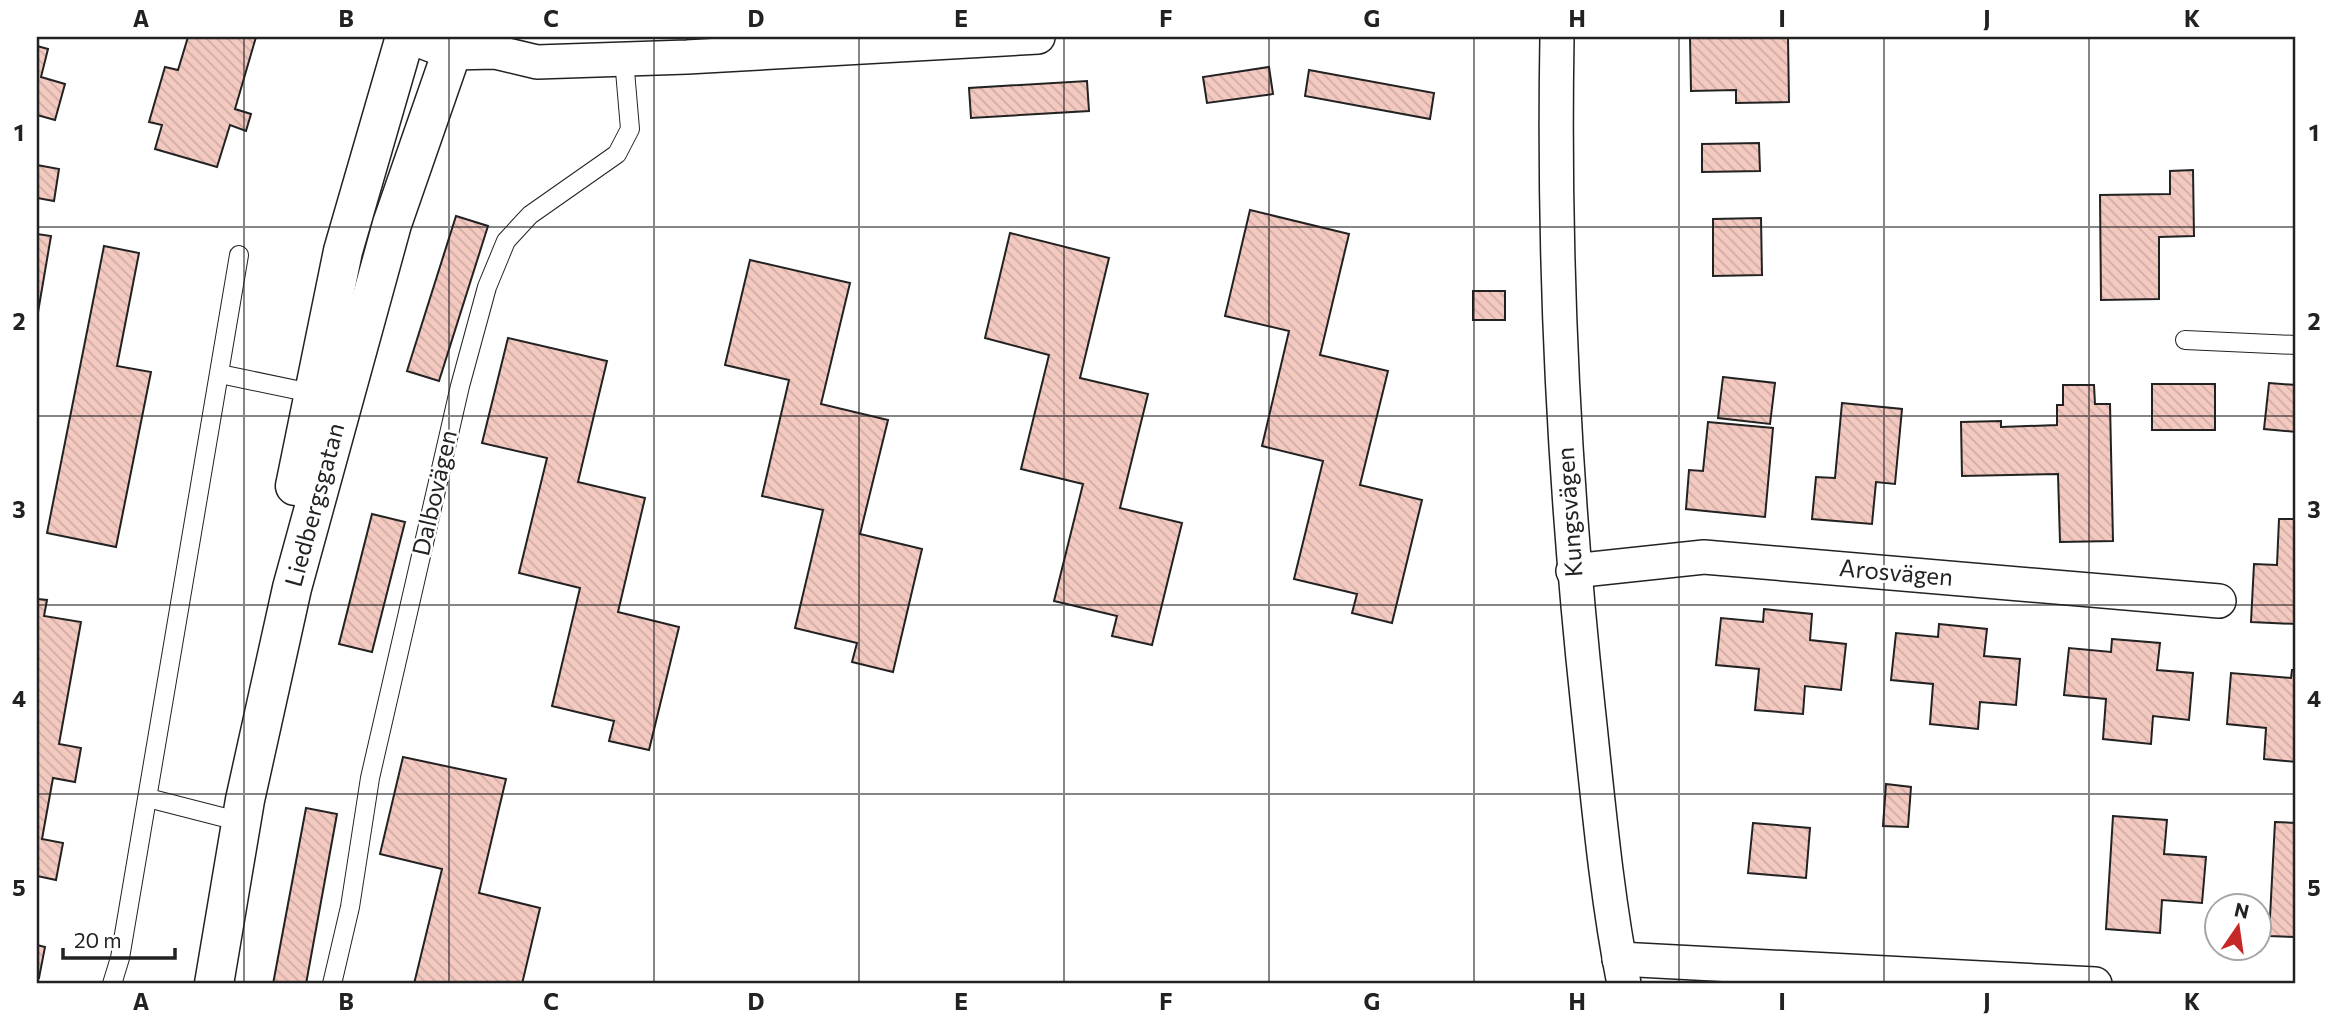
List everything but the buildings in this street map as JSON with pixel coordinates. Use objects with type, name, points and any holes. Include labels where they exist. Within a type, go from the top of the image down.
[{"type":"street","points":[[407,37],[537,62],[1038,37]]},
{"type":"street","name":"Liedbergsgatan","points":[[214,984],[245,800],[286,615],[328,396],[343,251],[407,37]]},
{"type":"street","name":"Kungsvägen","points":[[1557,37],[1556,228],[1573,571],[1622,972]]},
{"type":"street","name":"Liedbergsgatan","points":[[192,984],[256,645],[303,452],[328,396],[392,224],[454,45]]},
{"type":"street","name":"Arosvägen","points":[[1573,571],[1704,557],[2218,601]]},
{"type":"street","points":[[1622,972],[2095,984]]},
{"type":"lane","name":"Dalbovägen","points":[[332,984],[350,908],[373,764],[460,386],[487,287],[506,241],[530,215],[617,154],[630,129],[624,59]]},
{"type":"lane","points":[[112,984],[120,958],[148,798],[239,255]]},
{"type":"lane","points":[[2185,340],[2296,345]]},
{"type":"lane","points":[[220,374],[328,396]]},
{"type":"lane","points":[[148,798],[222,817]]}]
